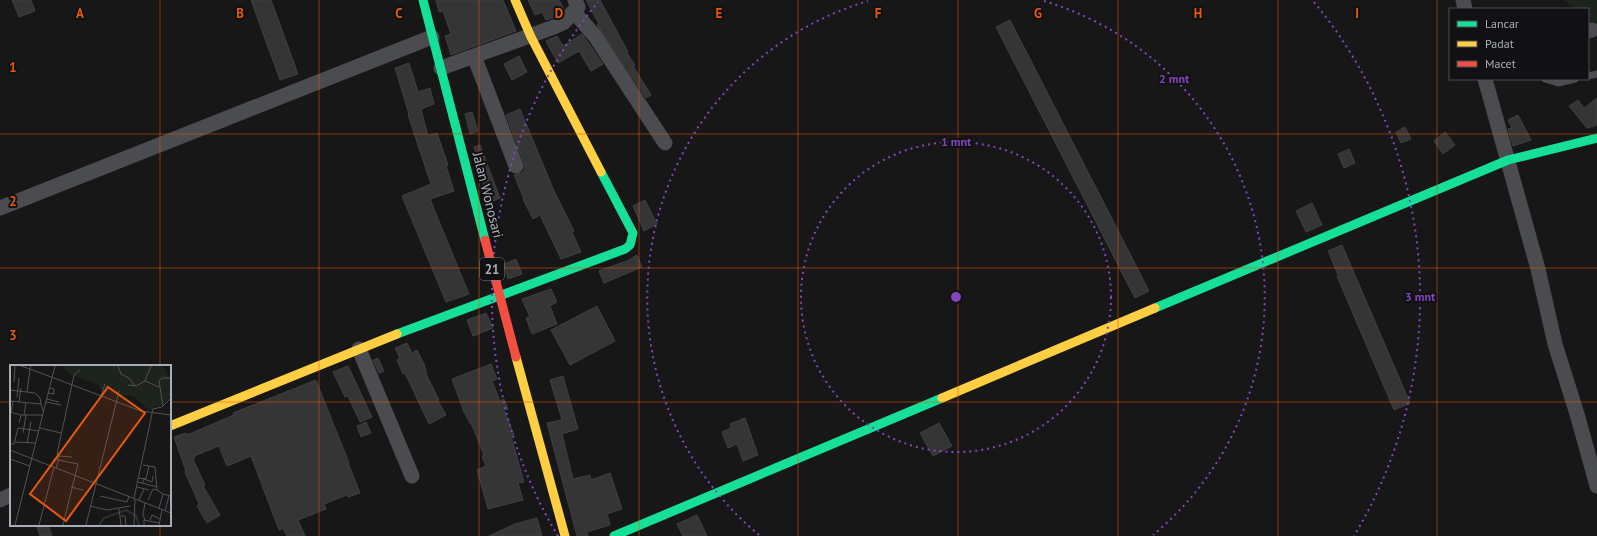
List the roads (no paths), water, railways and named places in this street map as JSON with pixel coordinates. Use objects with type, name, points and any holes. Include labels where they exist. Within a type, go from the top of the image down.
[{"type":"main road","name":"Jalan Wonosari","points":[[423,0],[499,294],[565,536]]},
{"type":"main road","points":[[171,426],[359,349],[499,294],[625,249],[630,245],[633,233],[531,37],[515,0]]},
{"type":"main road","points":[[614,536],[1508,160],[1597,138]]},
{"type":"street","points":[[441,68],[531,37],[563,23],[575,6],[665,143]]},
{"type":"street","points":[[0,208],[432,37]]},
{"type":"street","points":[[474,56],[516,166]]},
{"type":"street","points":[[1485,80],[1538,269],[1555,344],[1577,414],[1597,486]]},
{"type":"street","points":[[359,349],[412,476]]},
{"type":"street","points":[[0,500],[10,495]]},
{"type":"lane","points":[[1548,80],[1558,83],[1571,80]]}]
